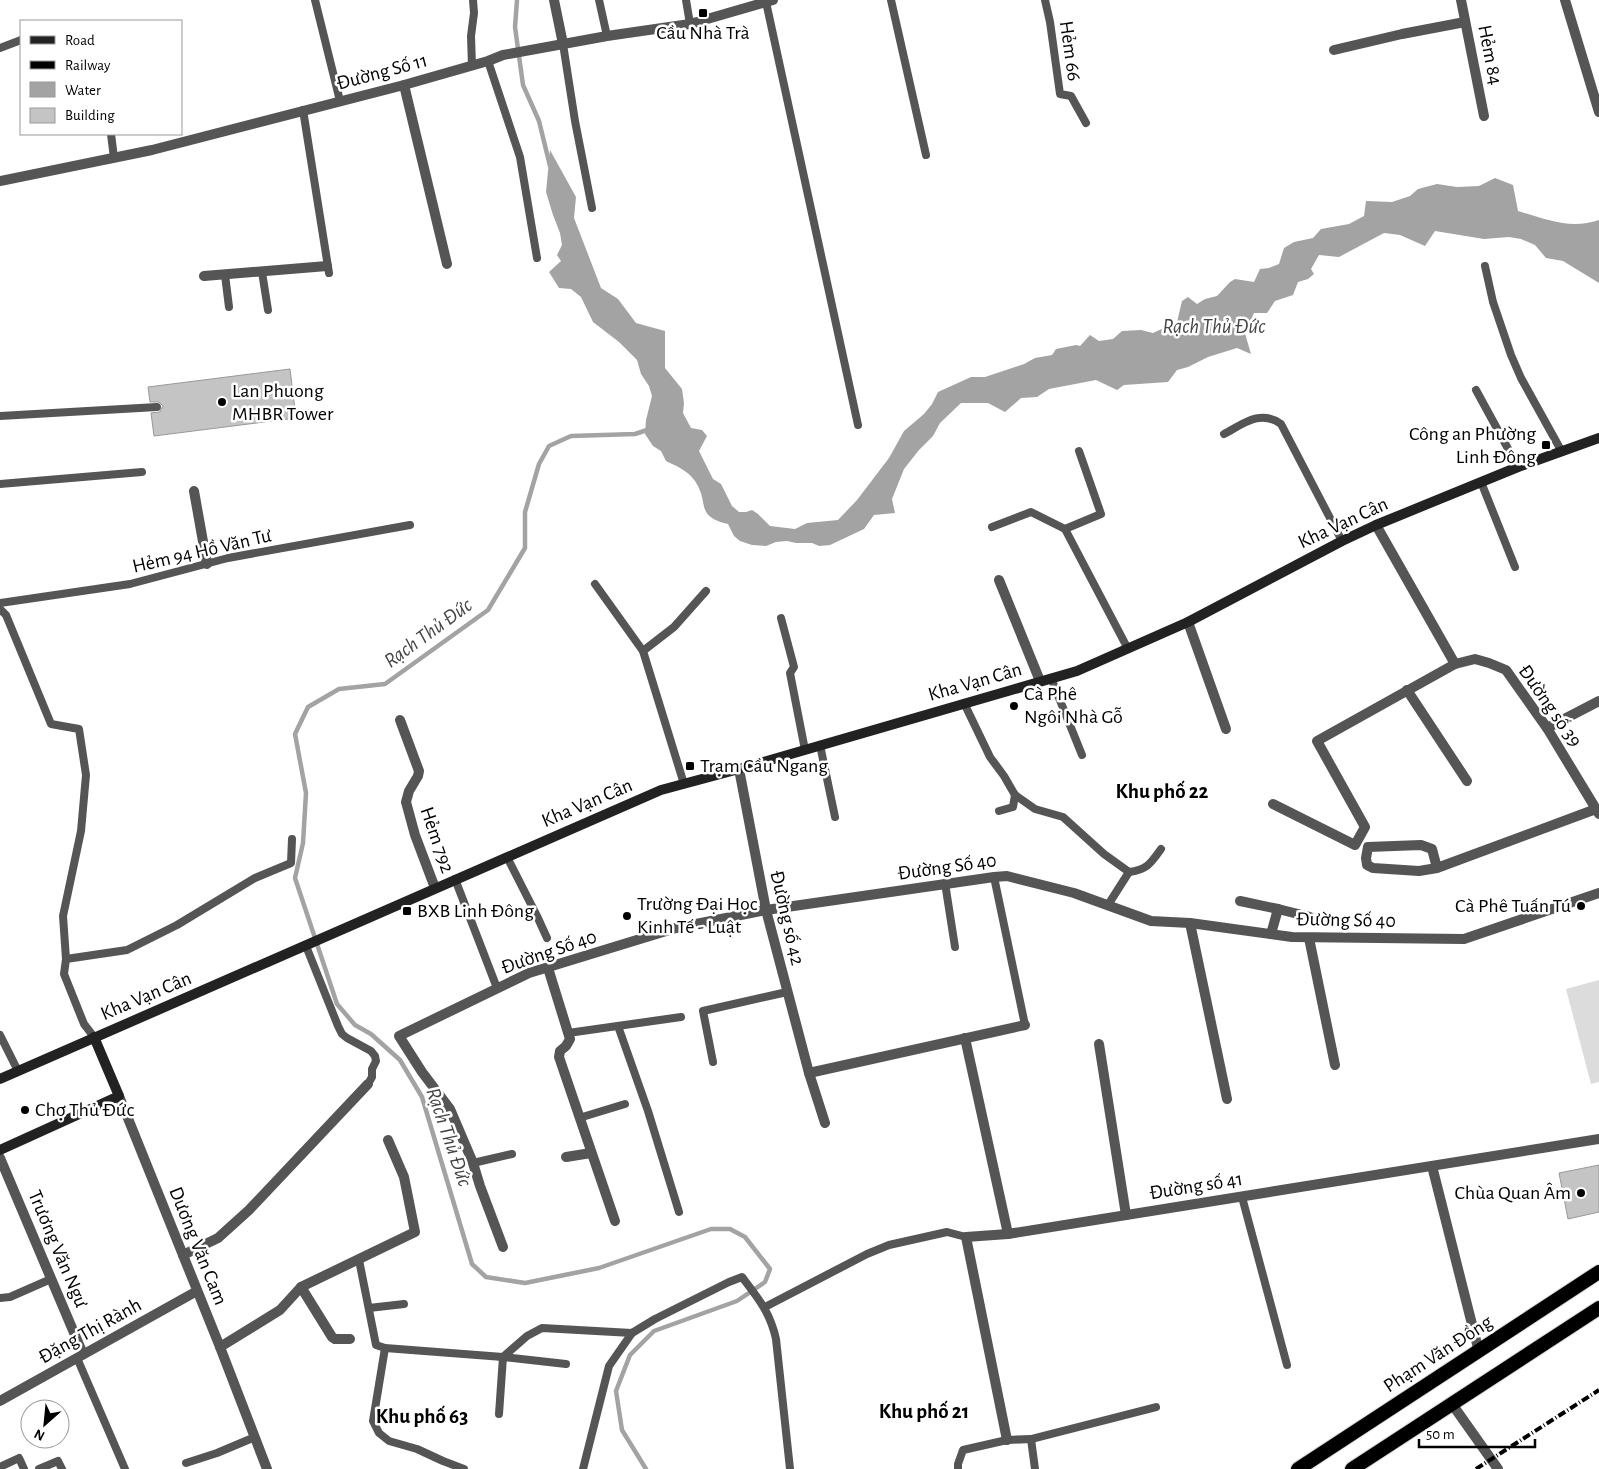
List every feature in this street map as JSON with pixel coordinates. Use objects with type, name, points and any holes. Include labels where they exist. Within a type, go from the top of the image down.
[{"type":"highway","name":"Phạm Văn Đồng","points":[[1298,1469],[1599,1272]]},
{"type":"highway","points":[[1352,1469],[1599,1308]]},
{"type":"main road","name":"Kha Vạn Cân","points":[[0,1079],[661,790],[1077,670],[1188,622],[1376,525],[1518,467],[1599,438]]},
{"type":"main road","name":"Dương Văn Cam","points":[[94,1037],[119,1096]]},
{"type":"main road","points":[[0,1150],[119,1096]]},
{"type":"street","points":[[554,0],[560,44]]},
{"type":"street","name":"Hẻm 84","points":[[1461,0],[1484,116]]},
{"type":"street","points":[[1566,0],[1599,112]]},
{"type":"street","name":"Đường Số 11","points":[[0,181],[152,150],[404,85],[472,66],[503,55],[607,36],[690,24],[770,1]]},
{"type":"street","points":[[1334,50],[1465,22]]},
{"type":"street","points":[[404,85],[447,264]]},
{"type":"street","points":[[204,276],[328,270]]},
{"type":"street","points":[[194,491],[207,564]]},
{"type":"street","points":[[1376,525],[1455,664]]},
{"type":"street","points":[[999,580],[1046,680]]},
{"type":"street","points":[[1188,622],[1226,729]]},
{"type":"street","name":"Đường số 39","points":[[1272,804],[1355,845],[1365,827],[1317,741],[1455,664],[1475,659],[1489,662],[1506,670],[1547,728],[1597,811]]},
{"type":"street","points":[[1407,690],[1466,781]]},
{"type":"street","points":[[1547,728],[1599,701]]},
{"type":"street","name":"Hẻm 792","points":[[400,720],[419,771],[406,802],[415,835],[435,888]]},
{"type":"street","name":"Đường số 42","points":[[739,769],[766,910],[809,1072],[825,1123]]},
{"type":"street","points":[[1437,868],[1432,849],[1421,845],[1368,848],[1367,865],[1373,868],[1419,871],[1437,868],[1597,811]]},
{"type":"street","name":"Đường Số 40","points":[[473,1163],[450,1109],[422,1072],[399,1036],[530,973],[676,928],[766,910],[845,900],[945,883],[1007,876],[1074,893],[1151,921],[1309,938],[1464,939],[1599,893]]},
{"type":"street","points":[[1240,901],[1310,917]]},
{"type":"street","points":[[1271,934],[1278,909]]},
{"type":"street","points":[[1190,924],[1227,1099]]},
{"type":"street","points":[[1309,938],[1335,1066]]},
{"type":"street","points":[[548,968],[570,1039],[569,1043],[559,1054],[615,1221]]},
{"type":"street","points":[[809,1072],[1025,1025]]},
{"type":"street","points":[[965,1038],[1008,1234]]},
{"type":"street","points":[[1098,1044],[1126,1215]]},
{"type":"street","points":[[183,1255],[218,1238],[249,1210],[368,1084]]},
{"type":"street","name":"Dương Văn Cam","points":[[119,1096],[268,1469]]},
{"type":"street","name":"Đường số 41","points":[[966,1237],[1008,1234],[1599,1139]]},
{"type":"street","points":[[220,1347],[280,1310],[302,1287],[415,1232],[404,1177],[388,1140]]},
{"type":"street","points":[[566,1156],[591,1153]]},
{"type":"street","name":"Trương Văn Ngư","points":[[0,1158],[51,1279],[80,1356]]},
{"type":"street","points":[[473,1163],[502,1247]]},
{"type":"street","points":[[1432,1166],[1479,1352]]},
{"type":"street","points":[[966,1237],[1007,1440]]},
{"type":"street","points":[[302,1287],[332,1337],[350,1340]]},
{"type":"street","name":"Đặng Thị Rành","points":[[0,1402],[197,1291]]},
{"type":"street","points":[[1452,1404],[1498,1469]]},
{"type":"lane","points":[[315,0],[340,101]]},
{"type":"lane","points":[[472,0],[474,13],[471,36],[472,66]]},
{"type":"lane","points":[[599,0],[607,36]]},
{"type":"lane","points":[[686,0],[690,24]]},
{"type":"lane","points":[[891,0],[926,155]]},
{"type":"lane","name":"Hẻm 66","points":[[1045,0],[1060,94],[1071,96],[1086,123]]},
{"type":"lane","points":[[770,1],[858,425]]},
{"type":"lane","points":[[0,48],[20,40]]},
{"type":"lane","points":[[560,44],[592,208]]},
{"type":"lane","points":[[488,61],[520,157],[537,258]]},
{"type":"lane","points":[[303,110],[328,270]]},
{"type":"lane","points":[[111,135],[114,158]]},
{"type":"lane","points":[[1486,266],[1493,302],[1511,355],[1521,378],[1562,452]]},
{"type":"lane","points":[[262,272],[268,310]]},
{"type":"lane","points":[[225,275],[229,307]]},
{"type":"lane","points":[[1476,390],[1518,467]]},
{"type":"lane","points":[[0,416],[157,407]]},
{"type":"lane","points":[[1224,434],[1255,418],[1273,419],[1281,424],[1342,541]]},
{"type":"lane","points":[[1065,529],[1101,514],[1079,451]]},
{"type":"lane","points":[[0,484],[142,472]]},
{"type":"lane","points":[[1482,482],[1515,567]]},
{"type":"lane","points":[[992,527],[1031,512],[1065,529],[1128,649]]},
{"type":"lane","name":"Hẻm 94 Hồ Văn Tư","points":[[0,604],[130,584],[228,558],[410,525]]},
{"type":"lane","points":[[595,584],[643,651],[684,784]]},
{"type":"lane","points":[[643,651],[674,627],[706,591]]},
{"type":"lane","points":[[0,609],[6,615],[51,724],[79,729],[86,775],[82,831],[64,916],[66,959],[64,974],[84,1024],[94,1037]]},
{"type":"lane","points":[[781,618],[794,667],[790,674],[805,750]]},
{"type":"lane","points":[[1046,680],[1082,755]]},
{"type":"lane","points":[[964,703],[990,757],[1015,795],[1035,809],[1063,816],[1104,854],[1129,872],[1146,867],[1161,849]]},
{"type":"lane","points":[[820,745],[835,817]]},
{"type":"lane","points":[[999,811],[1013,807],[1015,795]]},
{"type":"lane","points":[[66,959],[127,950],[177,925],[254,878],[291,862],[292,839]]},
{"type":"lane","points":[[507,857],[547,938]]},
{"type":"lane","points":[[1108,905],[1129,872]]},
{"type":"lane","points":[[994,877],[1025,1025]]},
{"type":"lane","points":[[455,879],[497,988]]},
{"type":"lane","points":[[945,883],[955,947]]},
{"type":"lane","points":[[306,946],[342,1034],[371,1051],[375,1056],[376,1061],[372,1069],[372,1078],[368,1084]]},
{"type":"lane","points":[[713,1062],[703,1011],[788,992]]},
{"type":"lane","points":[[568,1033],[681,1017]]},
{"type":"lane","points":[[618,1026],[648,1111],[679,1212]]},
{"type":"lane","points":[[0,1035],[18,1071]]},
{"type":"lane","points":[[579,1118],[625,1104]]},
{"type":"lane","points":[[473,1163],[512,1154]]},
{"type":"lane","points":[[1242,1197],[1287,1365]]},
{"type":"lane","points":[[765,1307],[867,1254],[889,1245],[947,1232],[966,1237]]},
{"type":"lane","points":[[359,1260],[376,1345],[385,1348],[566,1364]]},
{"type":"lane","points":[[583,1469],[609,1366],[632,1332],[742,1277],[765,1307],[773,1323],[790,1469]]},
{"type":"lane","points":[[0,1298],[10,1297],[51,1279]]},
{"type":"lane","points":[[369,1308],[404,1304]]},
{"type":"lane","points":[[499,1414],[503,1357],[527,1336],[542,1328],[632,1332]]},
{"type":"lane","points":[[385,1348],[373,1421],[379,1433],[389,1441],[417,1448],[464,1469]]},
{"type":"lane","points":[[80,1356],[123,1468]]},
{"type":"lane","points":[[958,1469],[963,1450],[1007,1440],[1030,1438],[1156,1407]]},
{"type":"lane","points":[[186,1463],[217,1453],[255,1437]]},
{"type":"lane","points":[[1030,1438],[1035,1469]]},
{"type":"lane","points":[[0,1467],[19,1458],[24,1469]]},
{"type":"lane","points":[[39,1469],[58,1460],[62,1469]]},
{"type":"shaded area","points":[[1599,980],[1599,1082],[1591,1084],[1566,989]]},
{"type":"water","name":"Rạch Thủ Đức","points":[[550,150],[576,197],[574,218],[601,288],[618,299],[636,323],[665,331],[665,368],[682,389],[683,413],[691,428],[702,430],[707,436],[699,451],[713,479],[721,484],[732,506],[739,512],[752,510],[770,526],[795,529],[807,523],[838,520],[857,500],[889,458],[904,431],[924,414],[938,392],[971,377],[985,377],[1024,364],[1035,358],[1052,355],[1056,349],[1080,346],[1090,335],[1099,341],[1113,339],[1122,331],[1141,330],[1153,333],[1177,322],[1182,301],[1188,297],[1197,304],[1205,299],[1217,296],[1235,279],[1254,282],[1260,269],[1279,264],[1284,248],[1294,242],[1313,238],[1321,229],[1349,224],[1364,216],[1366,201],[1392,202],[1410,196],[1418,189],[1437,184],[1457,187],[1479,186],[1495,178],[1513,185],[1518,211],[1568,224],[1588,223],[1599,220],[1599,283],[1563,261],[1546,258],[1535,245],[1521,239],[1509,237],[1484,239],[1435,231],[1425,246],[1400,235],[1384,233],[1339,257],[1319,255],[1311,269],[1314,274],[1308,279],[1298,282],[1293,295],[1275,301],[1267,313],[1254,313],[1244,330],[1251,354],[1237,348],[1208,357],[1177,370],[1168,382],[1124,385],[1117,390],[1096,380],[1049,389],[1037,397],[1021,398],[1005,412],[988,403],[961,403],[940,423],[933,436],[904,469],[892,499],[895,513],[874,515],[864,529],[830,545],[819,546],[812,543],[787,541],[776,542],[766,546],[752,545],[740,541],[734,536],[728,524],[717,521],[707,513],[702,496],[692,477],[682,469],[666,461],[661,451],[653,446],[645,434],[646,420],[652,396],[649,386],[641,374],[637,360],[619,342],[593,322],[581,297],[571,289],[559,288],[549,272],[561,261],[557,255],[562,245],[560,233],[546,192]]},
{"type":"building","name":"Lan Phuong MHBR Tower","points":[[290,369],[296,418],[154,436],[151,413],[160,412],[163,406],[159,402],[150,402],[148,387]]},
{"type":"building","name":"Chùa Quan Âm","points":[[1599,1165],[1599,1212],[1568,1219],[1559,1173]]},
{"type":"waterway","points":[[517,0],[515,27],[523,85],[539,121],[550,166]]},
{"type":"waterway","name":"Rạch Thủ Đức","points":[[646,1469],[622,1430],[616,1391],[630,1355],[654,1331],[737,1301],[765,1282],[770,1269],[745,1237],[730,1229],[711,1229],[599,1268],[525,1283],[486,1277],[472,1264],[422,1097],[400,1060],[371,1034],[355,1025],[337,1004],[295,878],[303,843],[306,793],[295,734],[308,707],[339,689],[385,684],[488,610],[525,548],[525,512],[539,464],[549,446],[571,436],[635,434],[650,429]]},
{"type":"railway","points":[[1476,1469],[1599,1390]]},
{"type":"place","name":"Cầu Nhà Trà","points":[[703,13]]},
{"type":"place","name":"Lan Phuong MHBR Tower","points":[[222,402]]},
{"type":"place","name":"Công an Phường Linh Đông","points":[[1546,445]]},
{"type":"place","name":"Cà Phê Ngôi Nhà Gỗ","points":[[1014,706]]},
{"type":"place","name":"Trạm Cầu Ngang","points":[[690,766]]},
{"type":"place","name":"Cà Phê Tuấn Tú","points":[[1581,906]]},
{"type":"place","name":"BXB Linh Đông","points":[[407,911]]},
{"type":"place","name":"Trường Đại Học Kinh Tế - Luật","points":[[627,916]]},
{"type":"place","name":"Chợ Thủ Đức","points":[[25,1110]]},
{"type":"place","name":"Chùa Quan Âm","points":[[1581,1193]]},
{"type":"district","name":"Khu phố 22","points":[[1162,791]]},
{"type":"district","name":"Khu phố 21","points":[[924,1411]]},
{"type":"district","name":"Khu phố 63","points":[[422,1416]]}]
